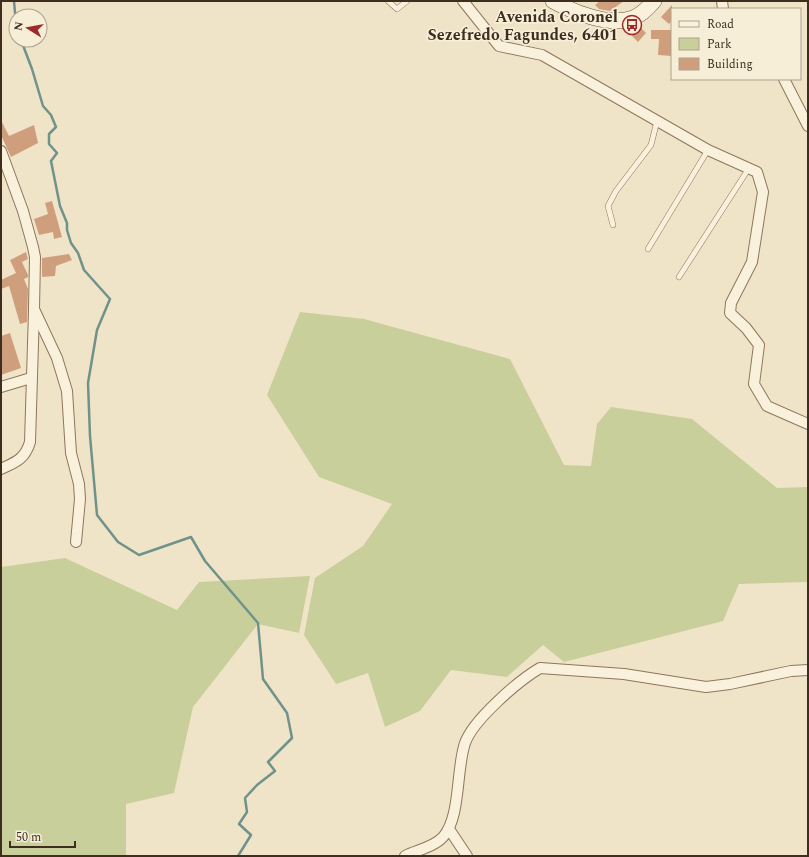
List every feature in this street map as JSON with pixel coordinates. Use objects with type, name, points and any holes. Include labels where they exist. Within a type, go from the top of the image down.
[{"type":"main road","points":[[552,1],[571,10],[595,17],[617,21],[633,18],[647,9],[654,1]]},
{"type":"street","points":[[463,1],[499,46],[542,55],[601,87],[708,150],[757,172],[762,192],[752,262],[731,303],[730,313],[746,328],[759,345],[754,384],[767,406],[808,424]]},
{"type":"street","points":[[785,80],[808,126]]},
{"type":"street","points":[[1,151],[24,211],[35,257],[30,442],[27,453],[20,461],[1,469]]},
{"type":"street","points":[[34,310],[58,358],[67,391],[71,453],[79,484],[80,499],[76,542]]},
{"type":"street","points":[[1,386],[31,378]]},
{"type":"street","points":[[405,856],[433,845],[443,837],[449,829],[457,794],[464,749],[472,730],[510,692],[540,668],[624,674],[706,687],[719,686],[791,671],[808,670]]},
{"type":"street","points":[[449,829],[467,856]]},
{"type":"lane","points":[[388,1],[397,9],[406,1]]},
{"type":"lane","points":[[613,225],[608,206],[616,191],[651,145],[657,121]]},
{"type":"lane","points":[[648,248],[708,150]]},
{"type":"lane","points":[[679,278],[749,168]]},
{"type":"green space","points":[[300,312],[364,319],[510,359],[564,465],[591,466],[597,424],[611,407],[692,419],[777,488],[808,487],[808,582],[739,584],[723,621],[564,662],[543,645],[507,677],[451,670],[420,711],[385,727],[368,673],[336,684],[304,635],[315,578],[363,546],[392,504],[319,477],[267,395]]},
{"type":"green space","points":[[65,558],[177,610],[199,582],[310,576],[299,633],[258,624],[193,707],[174,793],[126,804],[126,856],[1,856],[1,567]]},
{"type":"building","points":[[600,1],[624,1],[610,11],[599,9],[595,5]]},
{"type":"building","points":[[672,5],[671,21],[669,24],[661,17]]},
{"type":"building","points":[[639,26],[646,33],[638,42],[630,34]]},
{"type":"building","points":[[651,30],[671,30],[671,56],[658,55],[659,39],[651,39]]},
{"type":"building","points":[[1,120],[9,136],[34,125],[38,143],[11,157],[1,135]]},
{"type":"building","points":[[52,201],[62,237],[54,239],[53,232],[39,235],[34,219],[48,214],[45,203]]},
{"type":"building","points":[[26,252],[28,259],[22,262],[28,275],[28,277],[24,279],[28,289],[27,322],[20,324],[9,286],[1,289],[1,280],[16,273],[10,260]]},
{"type":"building","points":[[69,254],[72,260],[56,266],[55,276],[42,277],[42,258]]},
{"type":"building","points":[[10,333],[21,368],[1,375],[1,336]]},
{"type":"waterway","points":[[14,1],[15,8]]},
{"type":"waterway","points":[[24,48],[43,106],[51,115],[56,127],[49,134],[49,144],[57,153],[51,161],[60,206],[67,223],[67,230],[71,243],[78,253],[84,270],[110,299],[97,330],[88,383],[90,436],[97,515],[118,542],[139,555],[191,537],[205,561],[258,623],[263,679],[287,713],[292,738],[268,762],[275,771],[257,785],[245,798],[247,812],[239,824],[251,835],[238,856]]},
{"type":"place","name":"Avenida Coronel Sezefredo Fagundes, 6401","points":[[632,25]]}]
